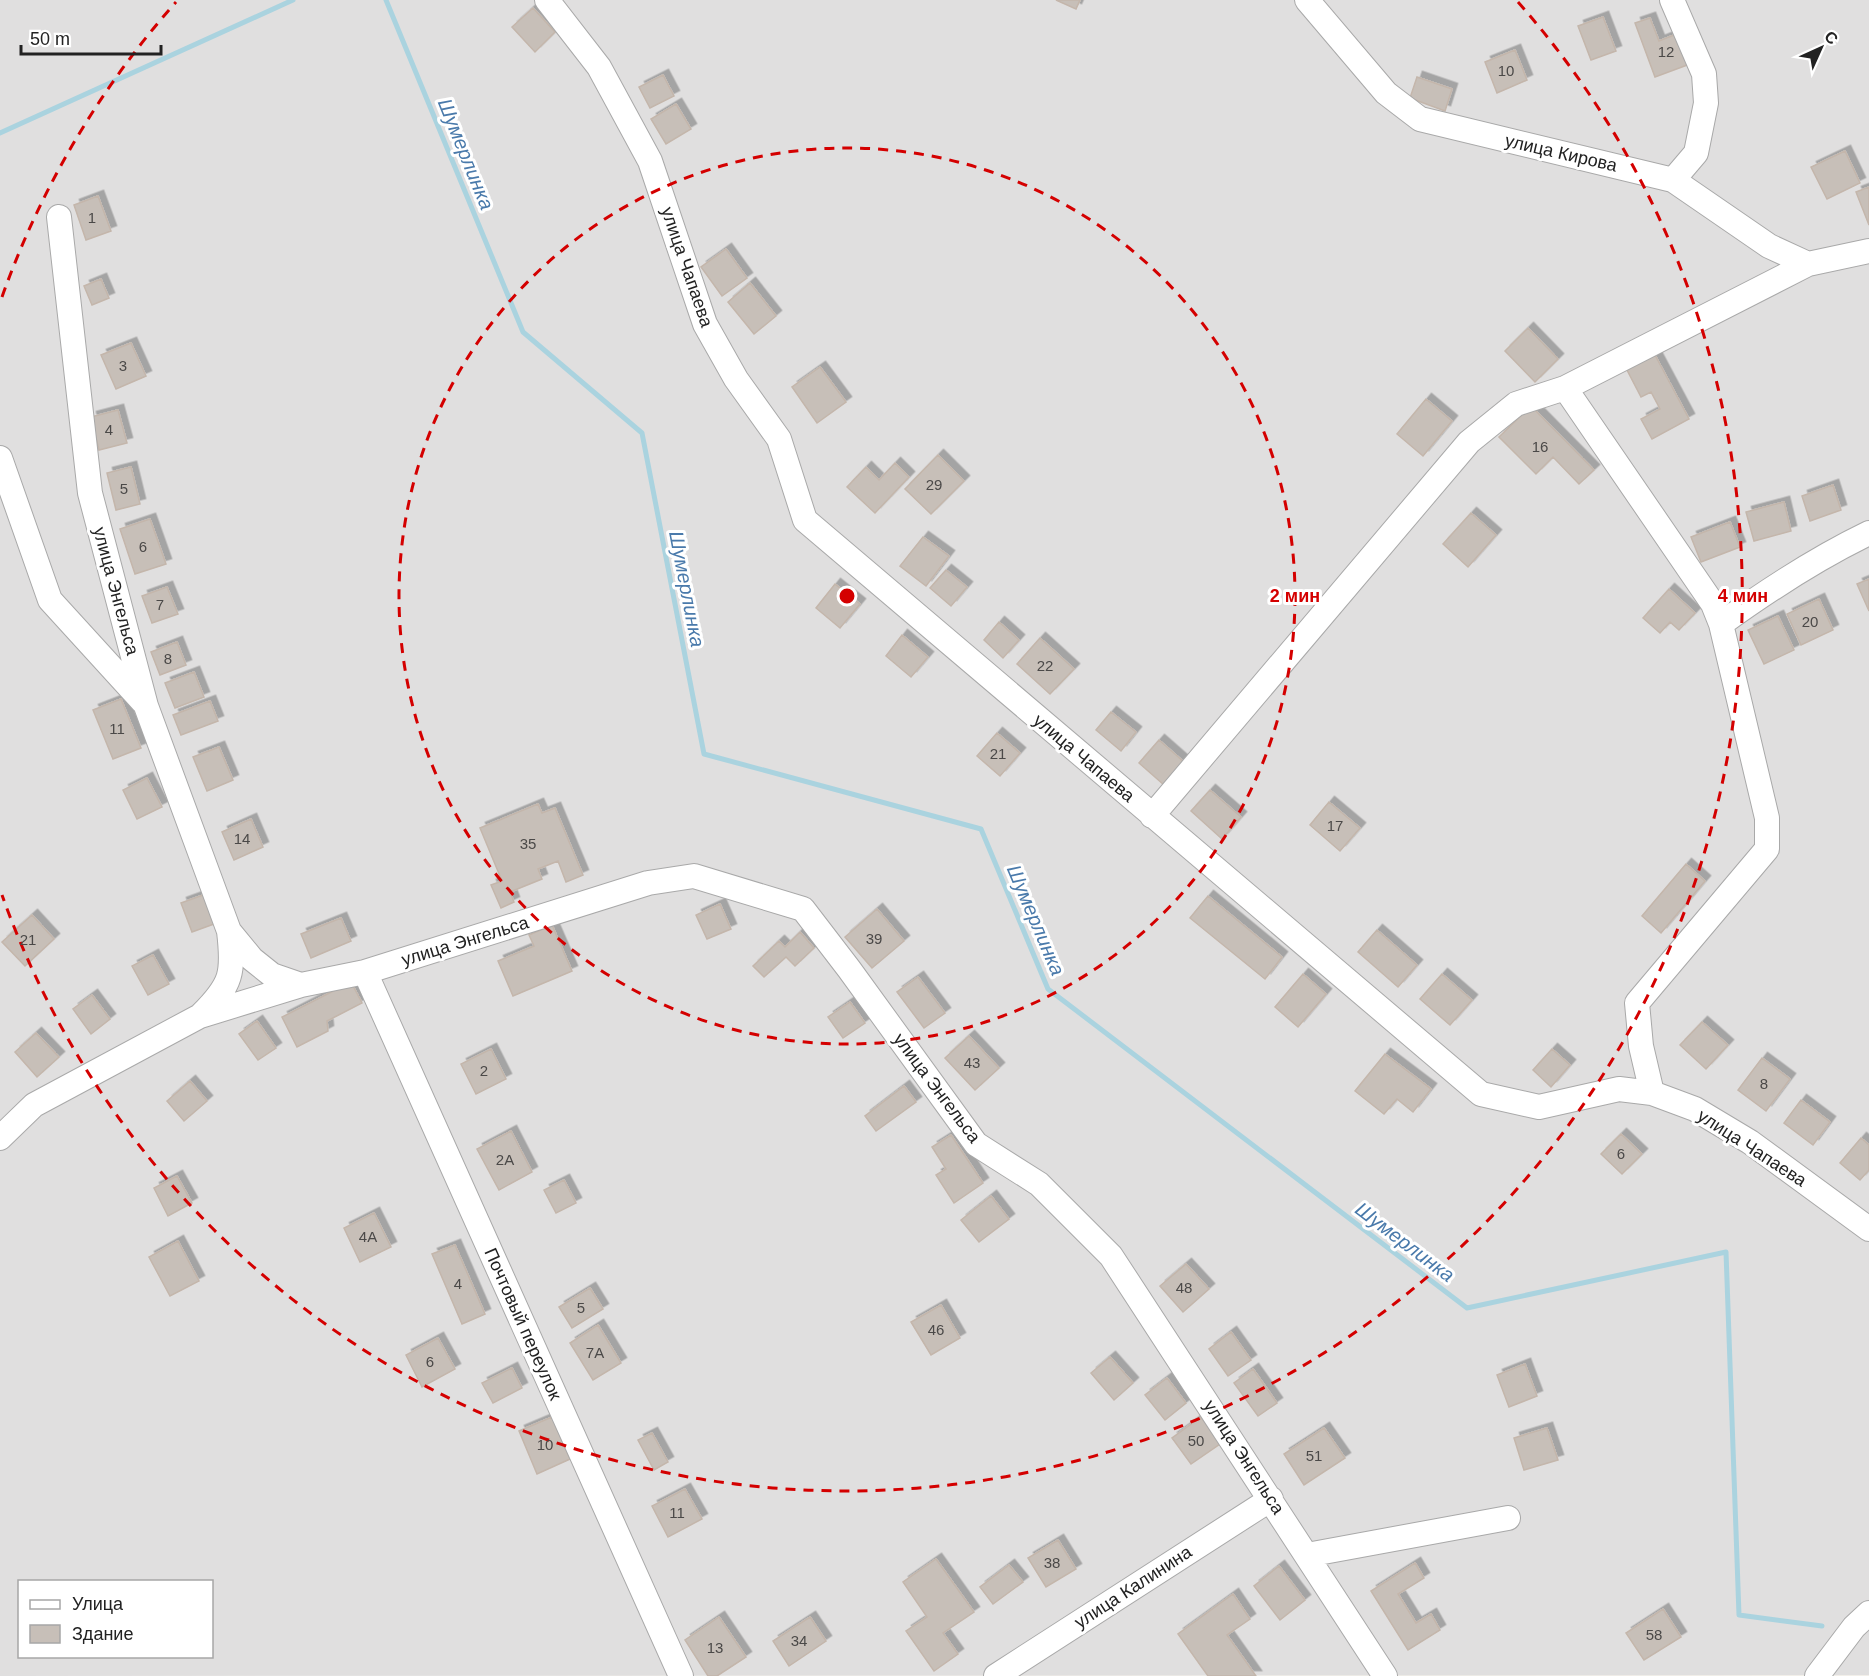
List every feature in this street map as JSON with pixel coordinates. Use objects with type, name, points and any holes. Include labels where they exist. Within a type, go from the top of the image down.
[{"type":"street","name":"улица Чапаева","points":[[547,0],[599,67],[650,161],[705,324],[736,380],[779,439],[805,520],[1481,1094],[1539,1107],[1619,1089],[1653,1093],[1695,1109],[1750,1142],[1869,1228]]},
{"type":"street","name":"улица Кирова","points":[[1307,0],[1386,93],[1420,119],[1673,180]]},
{"type":"street","points":[[1672,0],[1704,74],[1706,103],[1696,153],[1673,180],[1769,246],[1808,264]]},
{"type":"street","name":"улица Энгельса","points":[[59,217],[90,493],[146,706],[229,931],[252,959],[272,975],[301,985]]},
{"type":"street","points":[[1152,816],[1468,442],[1516,404],[1565,388],[1808,264],[1869,251]]},
{"type":"street","points":[[1565,388],[1713,604],[1721,624],[1767,818],[1767,849],[1637,1004],[1641,1046],[1653,1093]]},
{"type":"street","points":[[0,459],[50,600],[146,706]]},
{"type":"street","points":[[1721,624],[1754,600],[1836,548],[1869,533]]},
{"type":"street","name":"улица Энгельса","points":[[0,1138],[34,1105],[200,1016],[301,985],[365,972],[648,884],[694,876],[803,909],[976,1144],[1039,1184],[1111,1256],[1385,1676]]},
{"type":"street","points":[[200,1016],[220,997],[228,983],[233,961],[229,931]]},
{"type":"street","name":"Почтовый переулок","points":[[365,972],[681,1676]]},
{"type":"street","name":"улица Калинина","points":[[996,1676],[1271,1499]]},
{"type":"street","points":[[1307,1555],[1508,1518]]},
{"type":"street","points":[[1817,1676],[1854,1627],[1869,1614],[1869,1596]]},
{"type":"shaded area","points":[[0,0],[1869,0],[1869,1675],[0,1676]]},
{"type":"building","points":[[1056,0],[1080,0],[1076,9]]},
{"type":"building","points":[[533,8],[555,32],[535,52],[512,27]]},
{"type":"building","points":[[1603,17],[1616,51],[1591,60],[1578,26]]},
{"type":"building","points":[[1650,18],[1659,41],[1679,33],[1690,64],[1655,77],[1635,23]]},
{"type":"building","points":[[1515,50],[1527,80],[1497,93],[1485,62]]},
{"type":"building","points":[[663,75],[674,96],[650,108],[639,87]]},
{"type":"building","points":[[1417,77],[1452,89],[1445,111],[1410,98]]},
{"type":"building","points":[[676,104],[691,129],[666,144],[651,119]]},
{"type":"building","points":[[1845,151],[1860,183],[1827,199],[1811,167]]},
{"type":"building","points":[[1869,187],[1869,225],[1856,192]]},
{"type":"building","points":[[98,196],[111,231],[86,240],[74,205]]},
{"type":"building","points":[[726,249],[747,278],[722,296],[701,267]]},
{"type":"building","points":[[101,279],[109,298],[92,305],[84,286]]},
{"type":"building","points":[[750,283],[776,316],[754,334],[728,302]]},
{"type":"building","points":[[1528,328],[1558,359],[1535,382],[1505,351]]},
{"type":"building","points":[[131,343],[146,376],[116,389],[101,355]]},
{"type":"building","points":[[1655,355],[1689,419],[1652,439],[1641,419],[1660,409],[1651,392],[1641,397],[1627,370]]},
{"type":"building","points":[[820,367],[846,402],[817,423],[792,387]]},
{"type":"building","points":[[1426,399],[1452,421],[1423,456],[1397,434]]},
{"type":"building","points":[[1531,406],[1594,470],[1579,484],[1553,457],[1536,474],[1499,437]]},
{"type":"building","points":[[118,410],[127,443],[99,450],[91,417]]},
{"type":"building","points":[[938,455],[964,481],[931,514],[905,489]]},
{"type":"building","points":[[895,463],[909,477],[875,513],[847,487],[866,467],[879,480]]},
{"type":"building","points":[[131,467],[140,504],[116,510],[107,473]]},
{"type":"building","points":[[1833,485],[1841,510],[1810,521],[1802,496]]},
{"type":"building","points":[[1784,502],[1791,531],[1754,541],[1746,512]]},
{"type":"building","points":[[1471,513],[1496,535],[1468,567],[1443,544]]},
{"type":"building","points":[[150,519],[166,564],[135,574],[120,529]]},
{"type":"building","points":[[1730,522],[1740,547],[1701,562],[1691,537]]},
{"type":"building","points":[[923,537],[949,556],[926,586],[900,566]]},
{"type":"building","points":[[946,570],[967,587],[951,606],[930,588]]},
{"type":"building","points":[[1869,579],[1869,611],[1857,584]]},
{"type":"building","points":[[835,584],[860,604],[840,628],[816,608]]},
{"type":"building","points":[[167,587],[178,614],[152,623],[142,596]]},
{"type":"building","points":[[1669,589],[1695,613],[1679,630],[1670,622],[1660,633],[1643,618]]},
{"type":"building","points":[[1819,599],[1833,630],[1801,645],[1787,614]]},
{"type":"building","points":[[1778,616],[1794,650],[1764,664],[1748,630]]},
{"type":"building","points":[[999,622],[1019,640],[1003,658],[984,640]]},
{"type":"building","points":[[902,635],[928,657],[911,677],[886,656]]},
{"type":"building","points":[[1040,638],[1074,669],[1050,694],[1017,664]]},
{"type":"building","points":[[177,642],[186,665],[160,675],[151,652]]},
{"type":"building","points":[[194,672],[204,697],[175,708],[165,683]]},
{"type":"building","points":[[121,699],[141,748],[113,759],[93,710]]},
{"type":"building","points":[[210,701],[218,721],[181,735],[173,715]]},
{"type":"building","points":[[1111,712],[1136,732],[1121,751],[1096,730]]},
{"type":"building","points":[[997,733],[1020,753],[1000,776],[977,756]]},
{"type":"building","points":[[1159,740],[1184,762],[1164,785],[1139,763]]},
{"type":"building","points":[[219,747],[233,780],[207,791],[193,757]]},
{"type":"building","points":[[147,778],[162,807],[137,819],[123,790]]},
{"type":"building","points":[[1210,790],[1241,817],[1222,839],[1191,811]]},
{"type":"building","points":[[1329,802],[1360,828],[1340,851],[1310,825]]},
{"type":"building","points":[[538,804],[542,813],[555,808],[583,875],[566,882],[558,861],[538,869],[542,879],[510,892],[514,902],[501,908],[491,885],[502,881],[480,828]]},
{"type":"building","points":[[251,819],[263,847],[234,860],[222,832]]},
{"type":"building","points":[[1686,864],[1705,881],[1661,933],[1642,916]]},
{"type":"building","points":[[203,895],[214,924],[192,932],[181,903]]},
{"type":"building","points":[[1208,896],[1282,957],[1265,979],[1190,918]]},
{"type":"building","points":[[720,904],[731,929],[707,939],[696,915]]},
{"type":"building","points":[[877,909],[904,941],[872,968],[845,937]]},
{"type":"building","points":[[32,915],[54,939],[25,966],[2,942]]},
{"type":"building","points":[[341,918],[351,941],[311,958],[301,934]]},
{"type":"building","points":[[552,925],[572,971],[513,996],[498,961],[534,946],[529,935]]},
{"type":"building","points":[[1377,930],[1417,965],[1398,987],[1358,952]]},
{"type":"building","points":[[800,932],[814,948],[795,966],[786,957],[764,977],[753,966],[779,941],[785,947]]},
{"type":"building","points":[[153,955],[169,984],[148,995],[132,966]]},
{"type":"building","points":[[1303,974],[1326,994],[1298,1027],[1275,1007]]},
{"type":"building","points":[[1442,974],[1472,1000],[1450,1025],[1420,999]]},
{"type":"building","points":[[918,977],[945,1013],[924,1028],[897,992]]},
{"type":"building","points":[[351,982],[362,1003],[327,1021],[328,1031],[297,1047],[282,1017]]},
{"type":"building","points":[[92,995],[110,1019],[91,1034],[73,1009]]},
{"type":"building","points":[[850,1002],[865,1023],[843,1038],[828,1017]]},
{"type":"building","points":[[257,1021],[276,1048],[258,1060],[239,1034]]},
{"type":"building","points":[[1702,1022],[1728,1045],[1706,1069],[1680,1045]]},
{"type":"building","points":[[36,1033],[59,1057],[37,1077],[15,1052]]},
{"type":"building","points":[[969,1036],[999,1068],[975,1090],[945,1058]]},
{"type":"building","points":[[491,1049],[506,1079],[476,1094],[461,1064]]},
{"type":"building","points":[[1552,1049],[1570,1065],[1551,1087],[1533,1070]]},
{"type":"building","points":[[1385,1054],[1431,1089],[1413,1112],[1397,1099],[1384,1114],[1355,1091]]},
{"type":"building","points":[[1762,1058],[1790,1079],[1766,1111],[1738,1090]]},
{"type":"building","points":[[190,1081],[207,1101],[184,1121],[167,1101]]},
{"type":"building","points":[[904,1086],[916,1102],[876,1131],[865,1116]]},
{"type":"building","points":[[1801,1100],[1830,1122],[1813,1145],[1784,1123]]},
{"type":"building","points":[[511,1131],[532,1172],[499,1190],[477,1149]]},
{"type":"building","points":[[1621,1134],[1642,1154],[1622,1174],[1601,1154]]},
{"type":"building","points":[[951,1135],[983,1183],[954,1203],[936,1175],[946,1169],[932,1147]]},
{"type":"building","points":[[1861,1138],[1869,1145],[1869,1170],[1860,1180],[1840,1163]]},
{"type":"building","points":[[177,1176],[192,1203],[168,1216],[154,1188]]},
{"type":"building","points":[[564,1180],[576,1203],[556,1213],[544,1190]]},
{"type":"building","points":[[991,1196],[1009,1219],[979,1242],[961,1220]]},
{"type":"building","points":[[374,1213],[391,1247],[360,1262],[344,1228]]},
{"type":"building","points":[[178,1241],[199,1281],[170,1296],[149,1257]]},
{"type":"building","points":[[455,1245],[485,1314],[462,1324],[432,1254]]},
{"type":"building","points":[[1186,1264],[1209,1289],[1183,1312],[1160,1286]]},
{"type":"building","points":[[590,1288],[603,1309],[572,1328],[559,1307]]},
{"type":"building","points":[[941,1305],[960,1338],[931,1355],[911,1322]]},
{"type":"building","points":[[598,1325],[621,1363],[593,1380],[570,1343]]},
{"type":"building","points":[[1231,1332],[1251,1360],[1228,1376],[1209,1349]]},
{"type":"building","points":[[438,1338],[455,1369],[422,1387],[406,1355]]},
{"type":"building","points":[[1110,1357],[1133,1383],[1114,1400],[1091,1373]]},
{"type":"building","points":[[1525,1364],[1537,1396],[1509,1407],[1497,1375]]},
{"type":"building","points":[[512,1368],[522,1388],[493,1403],[482,1383]]},
{"type":"building","points":[[1253,1369],[1277,1403],[1258,1416],[1234,1383]]},
{"type":"building","points":[[1167,1378],[1186,1403],[1165,1420],[1145,1395]]},
{"type":"building","points":[[552,1417],[570,1459],[537,1474],[519,1431]]},
{"type":"building","points":[[1201,1417],[1220,1444],[1191,1464],[1172,1438]]},
{"type":"building","points":[[1324,1428],[1345,1458],[1304,1485],[1284,1454]]},
{"type":"building","points":[[1547,1428],[1558,1460],[1524,1470],[1514,1438]]},
{"type":"building","points":[[652,1433],[668,1462],[654,1470],[638,1440]]},
{"type":"building","points":[[685,1489],[702,1519],[668,1537],[652,1506]]},
{"type":"building","points":[[1058,1540],[1076,1569],[1046,1587],[1028,1558]]},
{"type":"building","points":[[936,1559],[974,1612],[943,1633],[958,1654],[934,1671],[906,1631],[927,1617],[903,1582]]},
{"type":"building","points":[[1415,1563],[1424,1578],[1398,1594],[1416,1623],[1431,1614],[1440,1630],[1408,1650],[1371,1591]]},
{"type":"building","points":[[1009,1565],[1023,1582],[993,1604],[980,1587]]},
{"type":"building","points":[[1279,1566],[1305,1600],[1280,1620],[1254,1586]]},
{"type":"building","points":[[1233,1594],[1250,1619],[1227,1635],[1256,1676],[1208,1676],[1178,1634]]},
{"type":"building","points":[[1663,1609],[1681,1637],[1644,1660],[1626,1633]]},
{"type":"building","points":[[719,1617],[746,1657],[717,1676],[708,1676],[685,1640]]},
{"type":"building","points":[[810,1617],[826,1641],[789,1666],[773,1641]]},
{"type":"waterway","name":"Шумерлинка","points":[[0,133],[293,0]]},
{"type":"waterway","name":"Шумерлинка","points":[[386,0],[523,332],[642,433],[704,754],[981,829],[1048,989],[1467,1308],[1726,1252],[1739,1615],[1822,1626]]}]
